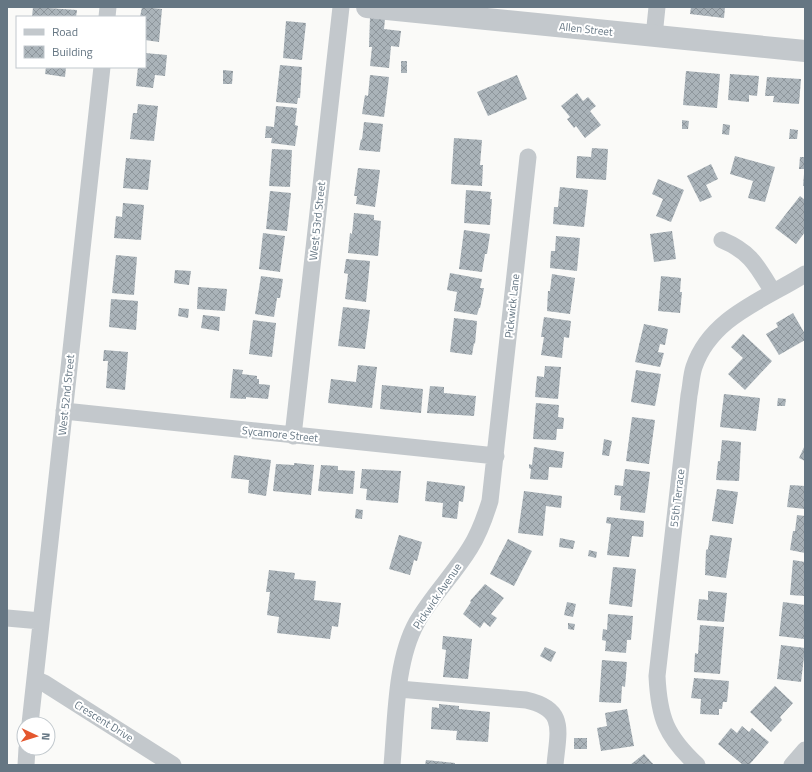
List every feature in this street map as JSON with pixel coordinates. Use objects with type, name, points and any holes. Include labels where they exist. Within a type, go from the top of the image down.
[{"type":"street","name":"West 53rd Street","points":[[293,436],[341,7]]},
{"type":"street","name":"Allen Street","points":[[366,7],[414,10],[805,52]]},
{"type":"street","points":[[654,36],[657,7]]},
{"type":"street","name":"West 52nd Street","points":[[31,716],[102,68]]},
{"type":"street","name":"Pickwick Lane","points":[[496,456],[528,157]]},
{"type":"street","points":[[722,240],[740,249],[749,256],[758,267],[773,292]]},
{"type":"street","name":"55th Terrace","points":[[697,765],[683,751],[666,727],[661,714],[657,676],[689,395],[694,368],[700,352],[708,339],[730,318],[805,274]]},
{"type":"street","name":"Sycamore Street","points":[[64,411],[496,456]]},
{"type":"street","name":"Pickwick Avenue","points":[[392,765],[399,689],[405,650],[417,623],[470,548],[485,518],[490,501],[496,456]]},
{"type":"street","points":[[7,618],[41,621]]},
{"type":"street","name":"Crescent Drive","points":[[35,679],[44,683],[173,765]]},
{"type":"street","points":[[399,689],[526,700],[540,703],[548,707],[555,714],[556,718],[558,728],[554,765]]},
{"type":"street","points":[[792,765],[805,750]]},
{"type":"building","points":[[33,7],[77,10],[76,16],[32,16]]},
{"type":"building","points":[[142,7],[162,9],[159,42],[146,40],[146,16],[140,16]]},
{"type":"building","points":[[691,7],[725,7],[724,18],[690,14]]},
{"type":"building","points":[[370,17],[385,19],[384,29],[401,31],[399,47],[391,46],[389,68],[370,66],[372,47],[369,47]]},
{"type":"building","points":[[286,21],[306,23],[302,60],[283,58]]},
{"type":"building","points":[[146,53],[167,55],[165,76],[155,75],[153,88],[136,86],[138,68],[146,68]]},
{"type":"building","points":[[401,61],[407,61],[407,73],[401,73]]},
{"type":"building","points":[[280,65],[302,67],[300,98],[298,98],[297,104],[276,102]]},
{"type":"building","points":[[46,68],[66,68],[65,77],[45,74]]},
{"type":"building","points":[[223,70],[233,71],[232,84],[223,84]]},
{"type":"building","points":[[686,71],[720,74],[717,108],[683,105]]},
{"type":"building","points":[[730,74],[759,76],[757,96],[749,95],[749,102],[728,100]]},
{"type":"building","points":[[370,75],[389,77],[384,117],[362,114],[365,95],[368,96]]},
{"type":"building","points":[[517,75],[527,99],[488,116],[477,92]]},
{"type":"building","points":[[767,77],[801,79],[799,104],[773,102],[774,96],[765,96]]},
{"type":"building","points":[[577,93],[583,101],[588,97],[596,106],[590,111],[601,125],[585,138],[576,126],[574,128],[567,119],[570,117],[561,106]]},
{"type":"building","points":[[138,104],[158,106],[154,141],[130,139],[133,113],[137,113]]},
{"type":"building","points":[[276,106],[297,108],[295,125],[298,126],[295,146],[271,143],[272,138],[265,138],[266,126],[274,127]]},
{"type":"building","points":[[682,120],[689,121],[688,129],[682,129]]},
{"type":"building","points":[[364,122],[383,124],[380,152],[359,150]]},
{"type":"building","points":[[723,124],[730,125],[729,135],[722,134]]},
{"type":"building","points":[[790,129],[798,130],[797,139],[789,139]]},
{"type":"building","points":[[454,138],[482,140],[480,165],[483,165],[482,186],[451,184]]},
{"type":"building","points":[[592,148],[608,149],[606,180],[576,178],[577,156],[591,157]]},
{"type":"building","points":[[272,149],[292,150],[290,187],[269,186]]},
{"type":"building","points":[[735,156],[775,167],[765,202],[748,198],[753,181],[730,174]]},
{"type":"building","points":[[800,157],[805,157],[805,169],[799,169]]},
{"type":"building","points":[[126,158],[151,160],[148,190],[123,188]]},
{"type":"building","points":[[711,164],[718,179],[706,185],[712,197],[700,202],[687,176]]},
{"type":"building","points":[[358,168],[380,170],[375,207],[356,204],[357,196],[354,196]]},
{"type":"building","points":[[804,174],[805,186],[803,186]]},
{"type":"building","points":[[658,179],[684,190],[671,222],[656,216],[663,199],[652,194]]},
{"type":"building","points":[[560,187],[588,190],[584,227],[553,224],[554,207],[558,207]]},
{"type":"building","points":[[466,190],[491,192],[490,199],[492,199],[490,225],[464,223]]},
{"type":"building","points":[[270,191],[291,193],[287,231],[266,229]]},
{"type":"building","points":[[800,196],[805,200],[805,232],[796,244],[775,228]]},
{"type":"building","points":[[123,203],[144,205],[141,240],[114,238],[116,216],[122,217]]},
{"type":"building","points":[[354,213],[374,215],[374,220],[381,221],[378,256],[348,253]]},
{"type":"building","points":[[464,230],[490,234],[482,272],[459,269]]},
{"type":"building","points":[[672,231],[676,259],[654,262],[650,234]]},
{"type":"building","points":[[263,233],[285,236],[280,272],[259,269]]},
{"type":"building","points":[[556,236],[580,238],[577,271],[550,268],[551,251],[555,251]]},
{"type":"building","points":[[116,255],[137,257],[134,295],[112,293]]},
{"type":"building","points":[[346,259],[370,261],[366,302],[345,299],[348,274],[344,273]]},
{"type":"building","points":[[175,270],[191,271],[189,285],[174,283]]},
{"type":"building","points":[[450,273],[482,279],[480,288],[484,288],[477,315],[454,311],[457,292],[447,290]]},
{"type":"building","points":[[552,274],[575,278],[570,314],[547,311],[548,291],[550,291]]},
{"type":"building","points":[[261,276],[283,279],[280,298],[277,298],[274,317],[255,314]]},
{"type":"building","points":[[661,276],[681,278],[680,292],[682,292],[680,313],[658,311]]},
{"type":"building","points":[[198,287],[227,289],[225,311],[197,309]]},
{"type":"building","points":[[111,299],[138,301],[136,330],[109,327]]},
{"type":"building","points":[[343,307],[370,310],[365,349],[338,346]]},
{"type":"building","points":[[179,308],[189,309],[188,318],[178,316]]},
{"type":"building","points":[[793,313],[805,334],[805,340],[779,355],[766,334],[778,327],[776,323]]},
{"type":"building","points":[[203,315],[220,317],[219,331],[201,328]]},
{"type":"building","points":[[544,317],[571,321],[569,338],[564,337],[562,358],[541,355],[544,337],[541,337]]},
{"type":"building","points":[[454,318],[477,321],[475,344],[474,343],[472,355],[450,352]]},
{"type":"building","points":[[253,320],[276,323],[272,357],[249,354]]},
{"type":"building","points":[[644,324],[668,329],[665,345],[660,344],[658,352],[664,353],[660,367],[635,362]]},
{"type":"building","points":[[743,334],[772,361],[745,390],[728,374],[743,358],[731,347]]},
{"type":"building","points":[[104,350],[128,352],[125,390],[106,388],[108,361],[103,361]]},
{"type":"building","points":[[358,365],[377,367],[372,408],[328,403],[331,379],[356,382]]},
{"type":"building","points":[[545,366],[561,367],[558,399],[535,397],[537,376],[544,377]]},
{"type":"building","points":[[233,369],[243,370],[242,374],[257,376],[257,379],[259,379],[259,384],[270,385],[268,399],[246,397],[246,399],[230,398]]},
{"type":"building","points":[[636,370],[661,374],[655,406],[631,402]]},
{"type":"building","points":[[382,385],[423,389],[421,413],[380,409]]},
{"type":"building","points":[[430,386],[444,387],[444,393],[476,396],[474,416],[427,413]]},
{"type":"building","points":[[724,394],[760,398],[756,431],[720,427]]},
{"type":"building","points":[[778,398],[786,399],[785,406],[777,406]]},
{"type":"building","points":[[536,403],[559,405],[558,417],[564,418],[563,429],[557,429],[556,440],[533,439]]},
{"type":"building","points":[[632,417],[655,420],[649,464],[626,461]]},
{"type":"building","points":[[604,439],[612,441],[609,456],[602,455]]},
{"type":"building","points":[[722,440],[741,442],[739,481],[716,480]]},
{"type":"building","points":[[805,445],[805,461],[799,458]]},
{"type":"building","points":[[534,447],[564,452],[562,468],[549,467],[548,480],[530,479],[531,469],[529,468],[529,464],[532,465]]},
{"type":"building","points":[[234,455],[271,460],[266,496],[248,493],[249,480],[231,478]]},
{"type":"building","points":[[294,463],[314,465],[311,495],[273,491],[276,464],[294,465]]},
{"type":"building","points":[[321,465],[338,466],[338,470],[355,471],[353,494],[318,491]]},
{"type":"building","points":[[362,469],[401,471],[398,503],[366,500],[367,489],[360,488]]},
{"type":"building","points":[[625,469],[650,472],[645,513],[620,510],[621,496],[614,495],[615,485],[623,486]]},
{"type":"building","points":[[427,481],[465,486],[463,502],[459,501],[457,519],[442,517],[443,503],[425,501]]},
{"type":"building","points":[[790,485],[805,486],[805,509],[787,507]]},
{"type":"building","points":[[717,489],[738,492],[733,524],[712,521]]},
{"type":"building","points":[[524,491],[562,496],[561,508],[546,506],[543,536],[518,533]]},
{"type":"building","points":[[356,509],[363,510],[362,519],[355,518]]},
{"type":"building","points":[[797,515],[805,516],[805,553],[790,550]]},
{"type":"building","points":[[607,517],[644,521],[643,537],[632,536],[629,557],[607,555],[611,524],[606,523]]},
{"type":"building","points":[[399,535],[422,542],[417,561],[414,560],[410,575],[389,569]]},
{"type":"building","points":[[710,535],[732,538],[726,578],[705,575],[706,550],[708,549]]},
{"type":"building","points":[[560,538],[575,541],[573,549],[559,547]]},
{"type":"building","points":[[508,539],[532,551],[514,586],[490,574]]},
{"type":"building","points":[[589,550],[597,552],[596,558],[588,556]]},
{"type":"building","points":[[793,560],[805,562],[805,596],[790,595]]},
{"type":"building","points":[[613,567],[636,569],[632,607],[609,604]]},
{"type":"building","points":[[269,570],[295,573],[294,579],[316,581],[314,600],[341,603],[338,627],[332,626],[330,639],[277,633],[279,617],[267,615],[270,592],[266,592]]},
{"type":"building","points":[[485,584],[504,598],[491,614],[497,618],[490,627],[484,622],[480,628],[463,614],[471,602],[470,601]]},
{"type":"building","points":[[708,591],[727,593],[724,622],[697,620],[699,599],[708,600]]},
{"type":"building","points":[[567,602],[576,604],[573,617],[564,615]]},
{"type":"building","points":[[783,602],[805,605],[804,639],[779,636]]},
{"type":"building","points":[[608,614],[633,616],[631,640],[627,640],[626,653],[605,651],[606,641],[602,640],[603,629],[607,630]]},
{"type":"building","points":[[568,623],[575,624],[574,630],[568,629]]},
{"type":"building","points":[[700,625],[724,627],[720,674],[694,672],[695,653],[698,654]]},
{"type":"building","points":[[443,636],[472,639],[468,679],[443,677],[446,650],[442,649]]},
{"type":"building","points":[[781,645],[805,648],[801,682],[777,679]]},
{"type":"building","points":[[545,647],[556,652],[551,662],[540,656]]},
{"type":"building","points":[[602,660],[627,662],[625,687],[622,686],[621,703],[599,702]]},
{"type":"building","points":[[694,678],[729,681],[727,702],[723,702],[722,709],[719,709],[719,715],[700,714],[701,699],[691,698]]},
{"type":"building","points":[[775,686],[793,703],[780,717],[782,720],[771,732],[750,712]]},
{"type":"building","points":[[439,704],[459,706],[459,709],[490,712],[488,742],[456,740],[457,731],[431,729],[432,707],[439,708]]},
{"type":"building","points":[[627,709],[634,746],[601,751],[597,728],[607,726],[605,713]]},
{"type":"building","points":[[742,726],[749,732],[752,728],[769,742],[749,765],[743,765],[718,744],[731,728],[737,733]]},
{"type":"building","points":[[574,738],[587,738],[587,749],[574,749]]},
{"type":"building","points":[[644,754],[654,765],[630,765]]},
{"type":"building","points":[[426,760],[455,763],[455,765],[425,765]]}]
